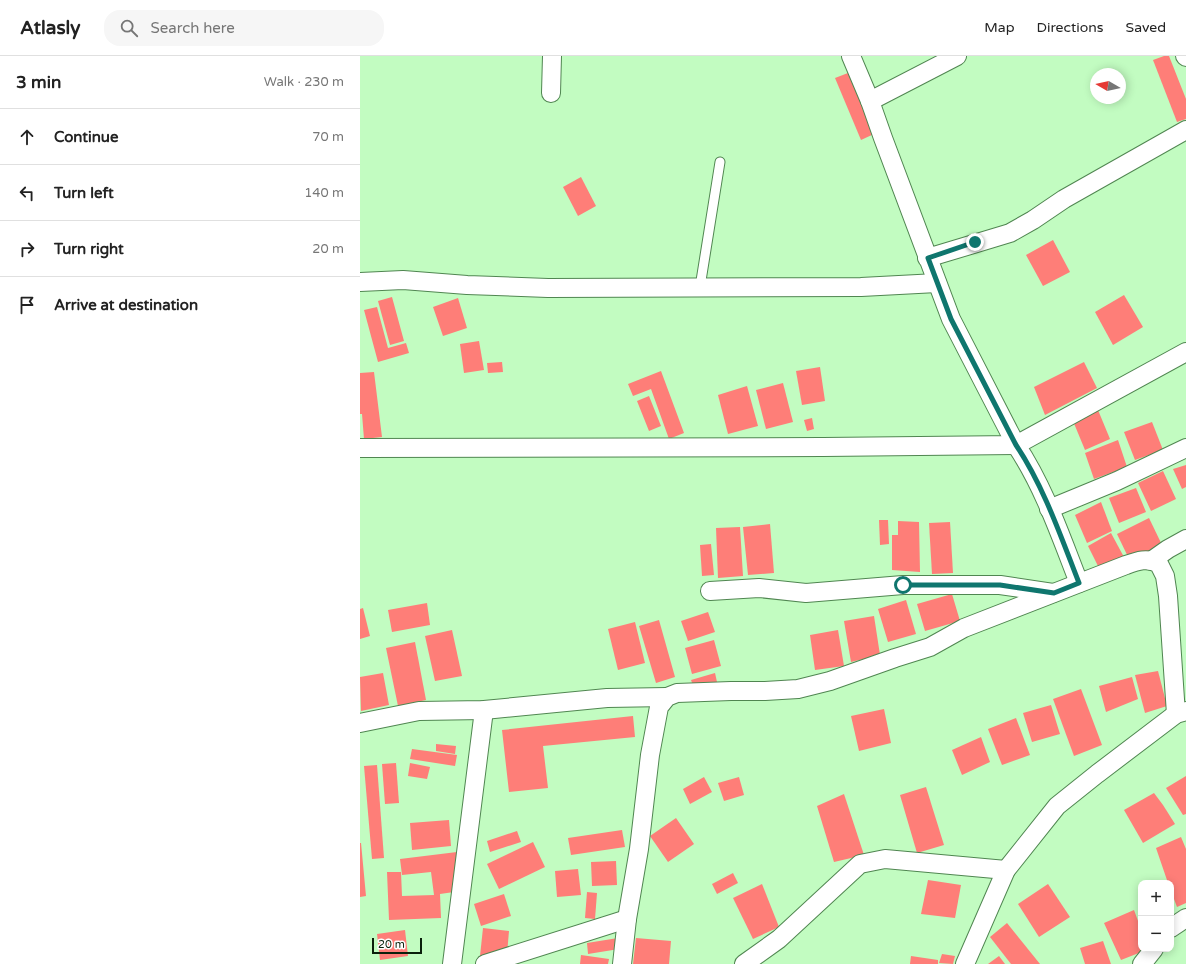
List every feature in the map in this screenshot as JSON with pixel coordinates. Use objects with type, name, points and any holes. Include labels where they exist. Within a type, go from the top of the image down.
[{"type":"street","points":[[551,93],[552,56]]},
{"type":"street","points":[[851,56],[870,100],[951,319],[1016,445],[1025,459],[1049,509],[1079,583]]},
{"type":"street","points":[[870,100],[956,56]]},
{"type":"street","points":[[928,258],[1010,233],[1033,220],[1064,199],[1186,130]]},
{"type":"street","points":[[360,282],[403,280],[467,285],[548,288],[861,287],[937,284]]},
{"type":"street","points":[[360,448],[1016,445],[1186,352]]},
{"type":"street","points":[[1049,509],[1117,481],[1186,448]]},
{"type":"street","points":[[1151,561],[1186,539]]},
{"type":"street","points":[[360,723],[419,711],[484,710],[607,698],[667,697],[677,693],[798,689],[830,681],[930,647],[964,628],[1138,560],[1151,561],[1159,564],[1165,576],[1168,596],[1181,713],[1097,774],[1057,806],[1006,870],[965,964]]},
{"type":"street","points":[[710,591],[759,588],[806,593],[903,585],[1000,585],[1054,593]]},
{"type":"street","points":[[622,964],[627,919],[639,849],[650,756],[659,707],[667,697]]},
{"type":"street","points":[[452,964],[484,710]]},
{"type":"street","points":[[744,964],[779,939],[860,864],[885,859],[1006,870]]},
{"type":"street","points":[[1174,926],[1186,918]]},
{"type":"street","points":[[484,964],[627,919]]},
{"type":"street","points":[[1142,964],[1152,952]]},
{"type":"lane","points":[[700,287],[720,162]]},
{"type":"building","points":[[1164,56],[1169,56],[1186,99],[1186,119],[1177,122],[1153,60]]},
{"type":"building","points":[[848,73],[874,134],[861,140],[835,78]]},
{"type":"building","points":[[581,177],[596,206],[578,216],[563,187]]},
{"type":"building","points":[[1053,240],[1070,272],[1043,286],[1026,255]]},
{"type":"building","points":[[1124,295],[1143,327],[1113,345],[1095,312]]},
{"type":"building","points":[[392,297],[404,341],[390,345],[378,301]]},
{"type":"building","points":[[458,298],[467,328],[443,336],[433,307]]},
{"type":"building","points":[[377,307],[388,348],[406,343],[409,353],[378,362],[364,310]]},
{"type":"building","points":[[479,341],[484,370],[464,373],[460,344]]},
{"type":"building","points":[[502,362],[503,372],[488,373],[487,363]]},
{"type":"building","points":[[1084,362],[1097,388],[1045,415],[1034,387]]},
{"type":"building","points":[[820,367],[825,401],[802,405],[796,371]]},
{"type":"building","points":[[661,371],[684,433],[669,439],[651,389],[633,396],[628,384]]},
{"type":"building","points":[[374,372],[382,437],[364,439],[362,414],[360,414],[360,373]]},
{"type":"building","points":[[783,383],[793,422],[766,429],[756,390]]},
{"type":"building","points":[[747,386],[758,426],[728,434],[718,395]]},
{"type":"building","points":[[649,396],[661,426],[649,431],[637,401]]},
{"type":"building","points":[[1098,410],[1110,439],[1085,450],[1073,421]]},
{"type":"building","points":[[812,418],[814,429],[807,431],[804,420]]},
{"type":"building","points":[[1152,422],[1163,450],[1135,460],[1124,432]]},
{"type":"building","points":[[1118,440],[1127,467],[1094,479],[1085,453]]},
{"type":"building","points":[[1186,465],[1186,487],[1182,489],[1173,469]]},
{"type":"building","points":[[1163,471],[1176,499],[1151,511],[1138,483]]},
{"type":"building","points":[[1136,488],[1146,512],[1119,523],[1109,498]]},
{"type":"building","points":[[1101,502],[1112,531],[1087,543],[1075,515]]},
{"type":"building","points":[[1149,518],[1163,547],[1131,563],[1117,534]]},
{"type":"building","points":[[879,520],[888,520],[889,544],[880,545]]},
{"type":"building","points":[[898,521],[919,522],[920,572],[892,570],[892,535],[898,535]]},
{"type":"building","points":[[950,522],[953,573],[932,574],[929,523]]},
{"type":"building","points":[[770,524],[774,573],[748,575],[743,527]]},
{"type":"building","points":[[740,527],[743,576],[718,578],[716,528]]},
{"type":"building","points":[[1111,533],[1125,559],[1101,572],[1088,546]]},
{"type":"building","points":[[711,544],[714,575],[702,576],[700,545]]},
{"type":"building","points":[[952,594],[960,621],[925,631],[917,604]]},
{"type":"building","points":[[906,600],[916,634],[888,642],[878,609]]},
{"type":"building","points":[[427,603],[430,625],[392,632],[388,610]]},
{"type":"building","points":[[363,608],[370,636],[360,639],[360,609]]},
{"type":"building","points":[[708,612],[715,632],[688,641],[681,621]]},
{"type":"building","points":[[874,616],[880,655],[851,662],[844,621]]},
{"type":"building","points":[[659,620],[675,677],[656,683],[639,626]]},
{"type":"building","points":[[635,622],[645,663],[618,670],[608,629]]},
{"type":"building","points":[[452,630],[462,676],[435,681],[425,636]]},
{"type":"building","points":[[838,630],[844,666],[815,670],[810,635]]},
{"type":"building","points":[[714,640],[721,666],[692,674],[685,648]]},
{"type":"building","points":[[415,642],[426,700],[398,706],[386,648]]},
{"type":"building","points":[[1158,671],[1167,706],[1145,713],[1135,675]]},
{"type":"building","points":[[383,673],[389,705],[361,711],[360,677]]},
{"type":"building","points":[[715,673],[717,682],[694,688],[691,680]]},
{"type":"building","points":[[1132,677],[1138,699],[1106,712],[1099,686]]},
{"type":"building","points":[[1081,689],[1102,745],[1074,756],[1053,699]]},
{"type":"building","points":[[1051,705],[1060,734],[1032,742],[1023,713]]},
{"type":"building","points":[[884,709],[891,743],[859,751],[851,716]]},
{"type":"building","points":[[633,716],[635,737],[543,746],[548,788],[509,792],[502,730]]},
{"type":"building","points":[[1016,718],[1030,755],[1002,765],[988,729]]},
{"type":"building","points":[[981,737],[990,762],[962,775],[952,750]]},
{"type":"building","points":[[436,744],[456,746],[455,754],[436,751]]},
{"type":"building","points":[[412,749],[457,755],[455,766],[410,759]]},
{"type":"building","points":[[396,763],[399,803],[385,804],[382,764]]},
{"type":"building","points":[[410,763],[430,767],[427,779],[408,776]]},
{"type":"building","points":[[377,765],[384,858],[372,859],[364,766]]},
{"type":"building","points":[[1186,776],[1186,814],[1183,815],[1166,788]]},
{"type":"building","points":[[704,777],[712,792],[690,804],[683,789]]},
{"type":"building","points":[[739,777],[744,795],[724,801],[718,783]]},
{"type":"building","points":[[926,787],[944,845],[917,853],[900,795]]},
{"type":"building","points":[[1154,793],[1175,824],[1143,843],[1124,810]]},
{"type":"building","points":[[844,794],[864,855],[834,862],[817,806]]},
{"type":"building","points":[[676,818],[694,844],[668,862],[650,836]]},
{"type":"building","points":[[449,820],[451,846],[412,850],[410,823]]},
{"type":"building","points":[[622,830],[625,847],[571,855],[568,838]]},
{"type":"building","points":[[517,831],[521,842],[490,852],[487,841]]},
{"type":"building","points":[[1181,837],[1186,849],[1186,903],[1177,907],[1174,899],[1174,880],[1167,880],[1156,848]]},
{"type":"building","points":[[533,842],[545,867],[499,889],[487,864]]},
{"type":"building","points":[[360,843],[366,896],[360,897]]},
{"type":"building","points":[[457,852],[461,891],[440,894],[441,918],[389,920],[387,872],[401,872],[402,896],[434,895],[431,872],[402,875],[400,859]]},
{"type":"building","points":[[616,861],[617,885],[592,886],[591,862]]},
{"type":"building","points":[[578,869],[581,895],[557,897],[555,871]]},
{"type":"building","points":[[733,873],[738,883],[717,894],[712,884]]},
{"type":"building","points":[[928,880],[961,885],[955,918],[921,914]]},
{"type":"building","points":[[762,884],[779,927],[753,939],[733,898]]},
{"type":"building","points":[[1048,884],[1070,917],[1039,937],[1018,904]]},
{"type":"building","points":[[587,892],[597,893],[595,919],[585,918]]},
{"type":"building","points":[[504,894],[511,916],[481,926],[474,904]]},
{"type":"building","points":[[1134,910],[1138,921],[1138,952],[1141,952],[1121,960],[1104,923]]},
{"type":"building","points":[[1007,923],[1040,964],[1011,964],[990,937]]},
{"type":"building","points":[[483,928],[509,931],[507,954],[480,956]]},
{"type":"building","points":[[405,930],[408,956],[380,960],[377,934]]},
{"type":"building","points":[[618,938],[619,949],[588,954],[587,943]]},
{"type":"building","points":[[636,938],[671,941],[669,964],[633,964]]},
{"type":"building","points":[[1103,941],[1111,964],[1085,964],[1080,948]]},
{"type":"building","points":[[942,954],[955,956],[953,964],[939,963]]},
{"type":"building","points":[[581,955],[609,959],[608,964],[580,964]]},
{"type":"building","points":[[911,956],[938,960],[938,964],[910,964]]},
{"type":"building","points":[[999,956],[1005,964],[988,964]]},
{"type":"route","points":[[903,585],[1000,585],[1054,593],[1079,583],[1054,520],[1025,459],[1016,445],[951,319],[928,258],[975,242]]}]
